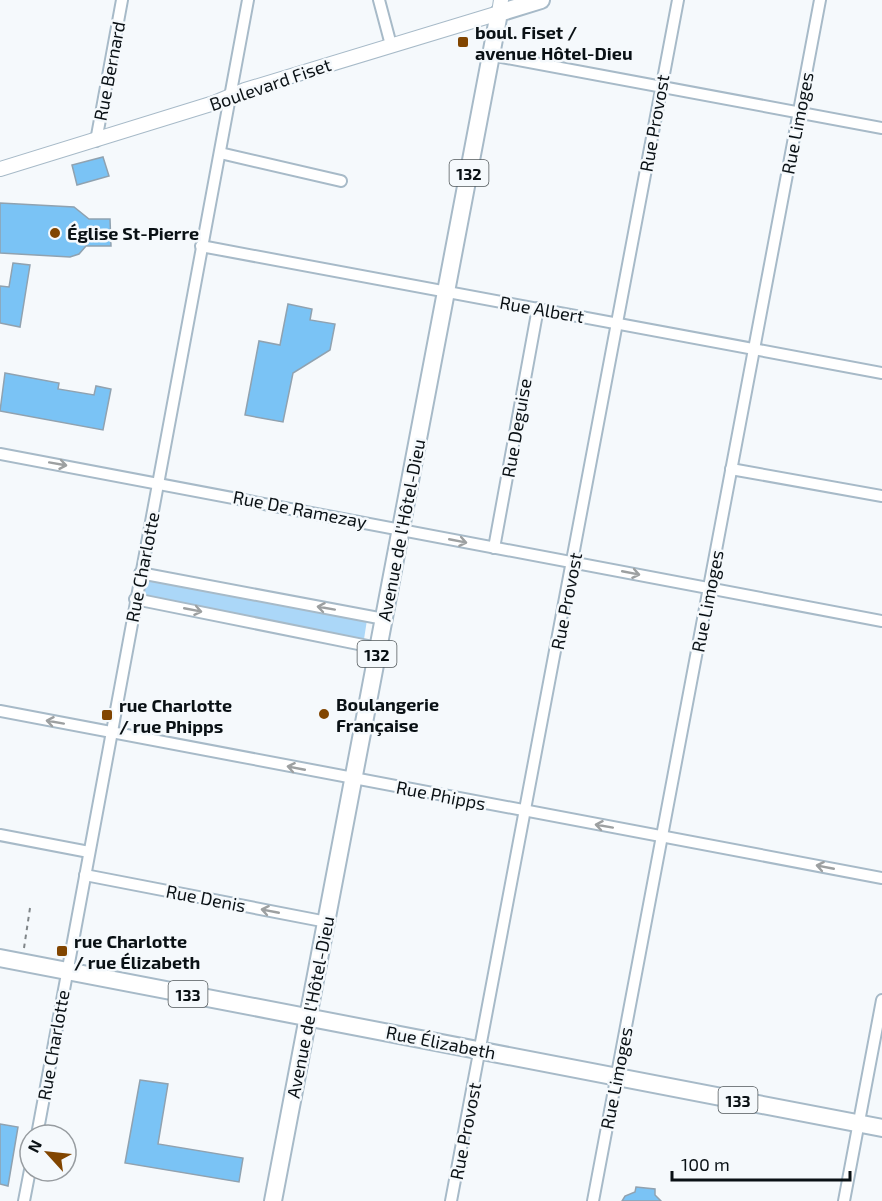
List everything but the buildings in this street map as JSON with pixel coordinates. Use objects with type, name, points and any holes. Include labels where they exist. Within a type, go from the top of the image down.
[{"type":"main road","name":"Boulevard Fiset","points":[[500,6],[541,0]]},
{"type":"main road","name":"Avenue de l'Hôtel-Dieu","points":[[273,1201],[500,6]]},
{"type":"main road","name":"Rue Élizabeth","points":[[0,958],[882,1128]]},
{"type":"street","name":"Rue Bernard","points":[[96,141],[122,0]]},
{"type":"street","name":"Rue Charlotte","points":[[39,1123],[248,0]]},
{"type":"street","points":[[379,0],[391,45]]},
{"type":"street","name":"Rue Provost","points":[[452,1201],[678,0]]},
{"type":"street","name":"Rue Limoges","points":[[593,1201],[820,0]]},
{"type":"street","name":"Boulevard Fiset","points":[[0,169],[96,141],[391,45],[500,6]]},
{"type":"street","points":[[491,55],[882,128]]},
{"type":"street","points":[[220,153],[341,181]]},
{"type":"street","name":"Rue Albert","points":[[201,246],[882,373]]},
{"type":"street","name":"Rue Deguise","points":[[494,548],[538,308]]},
{"type":"street","name":"Rue De Ramezay","points":[[0,454],[158,482],[882,621]]},
{"type":"street","points":[[731,469],[882,496]]},
{"type":"street","points":[[140,573],[384,619]]},
{"type":"street","points":[[135,599],[378,648]]},
{"type":"street","name":"Rue Phipps","points":[[0,711],[882,878]]},
{"type":"street","points":[[0,835],[89,852]]},
{"type":"street","name":"Rue Denis","points":[[85,875],[327,922]]},
{"type":"street","points":[[844,1201],[882,1000]]},
{"type":"street","points":[[24,1201],[27,1183]]},
{"type":"path","points":[[22,962],[30,908]]},
{"type":"shaded area","points":[[137,576],[367,620],[364,639],[132,603]]},
{"type":"place","name":"boul. Fiset / avenue Hôtel-Dieu","points":[[463,42]]},
{"type":"place","name":"Église St-Pierre","points":[[55,233]]},
{"type":"place","name":"Boulangerie Française","points":[[324,714]]},
{"type":"place","name":"rue Charlotte / rue Phipps","points":[[107,715]]},
{"type":"place","name":"rue Charlotte / rue Élizabeth","points":[[62,951]]}]
